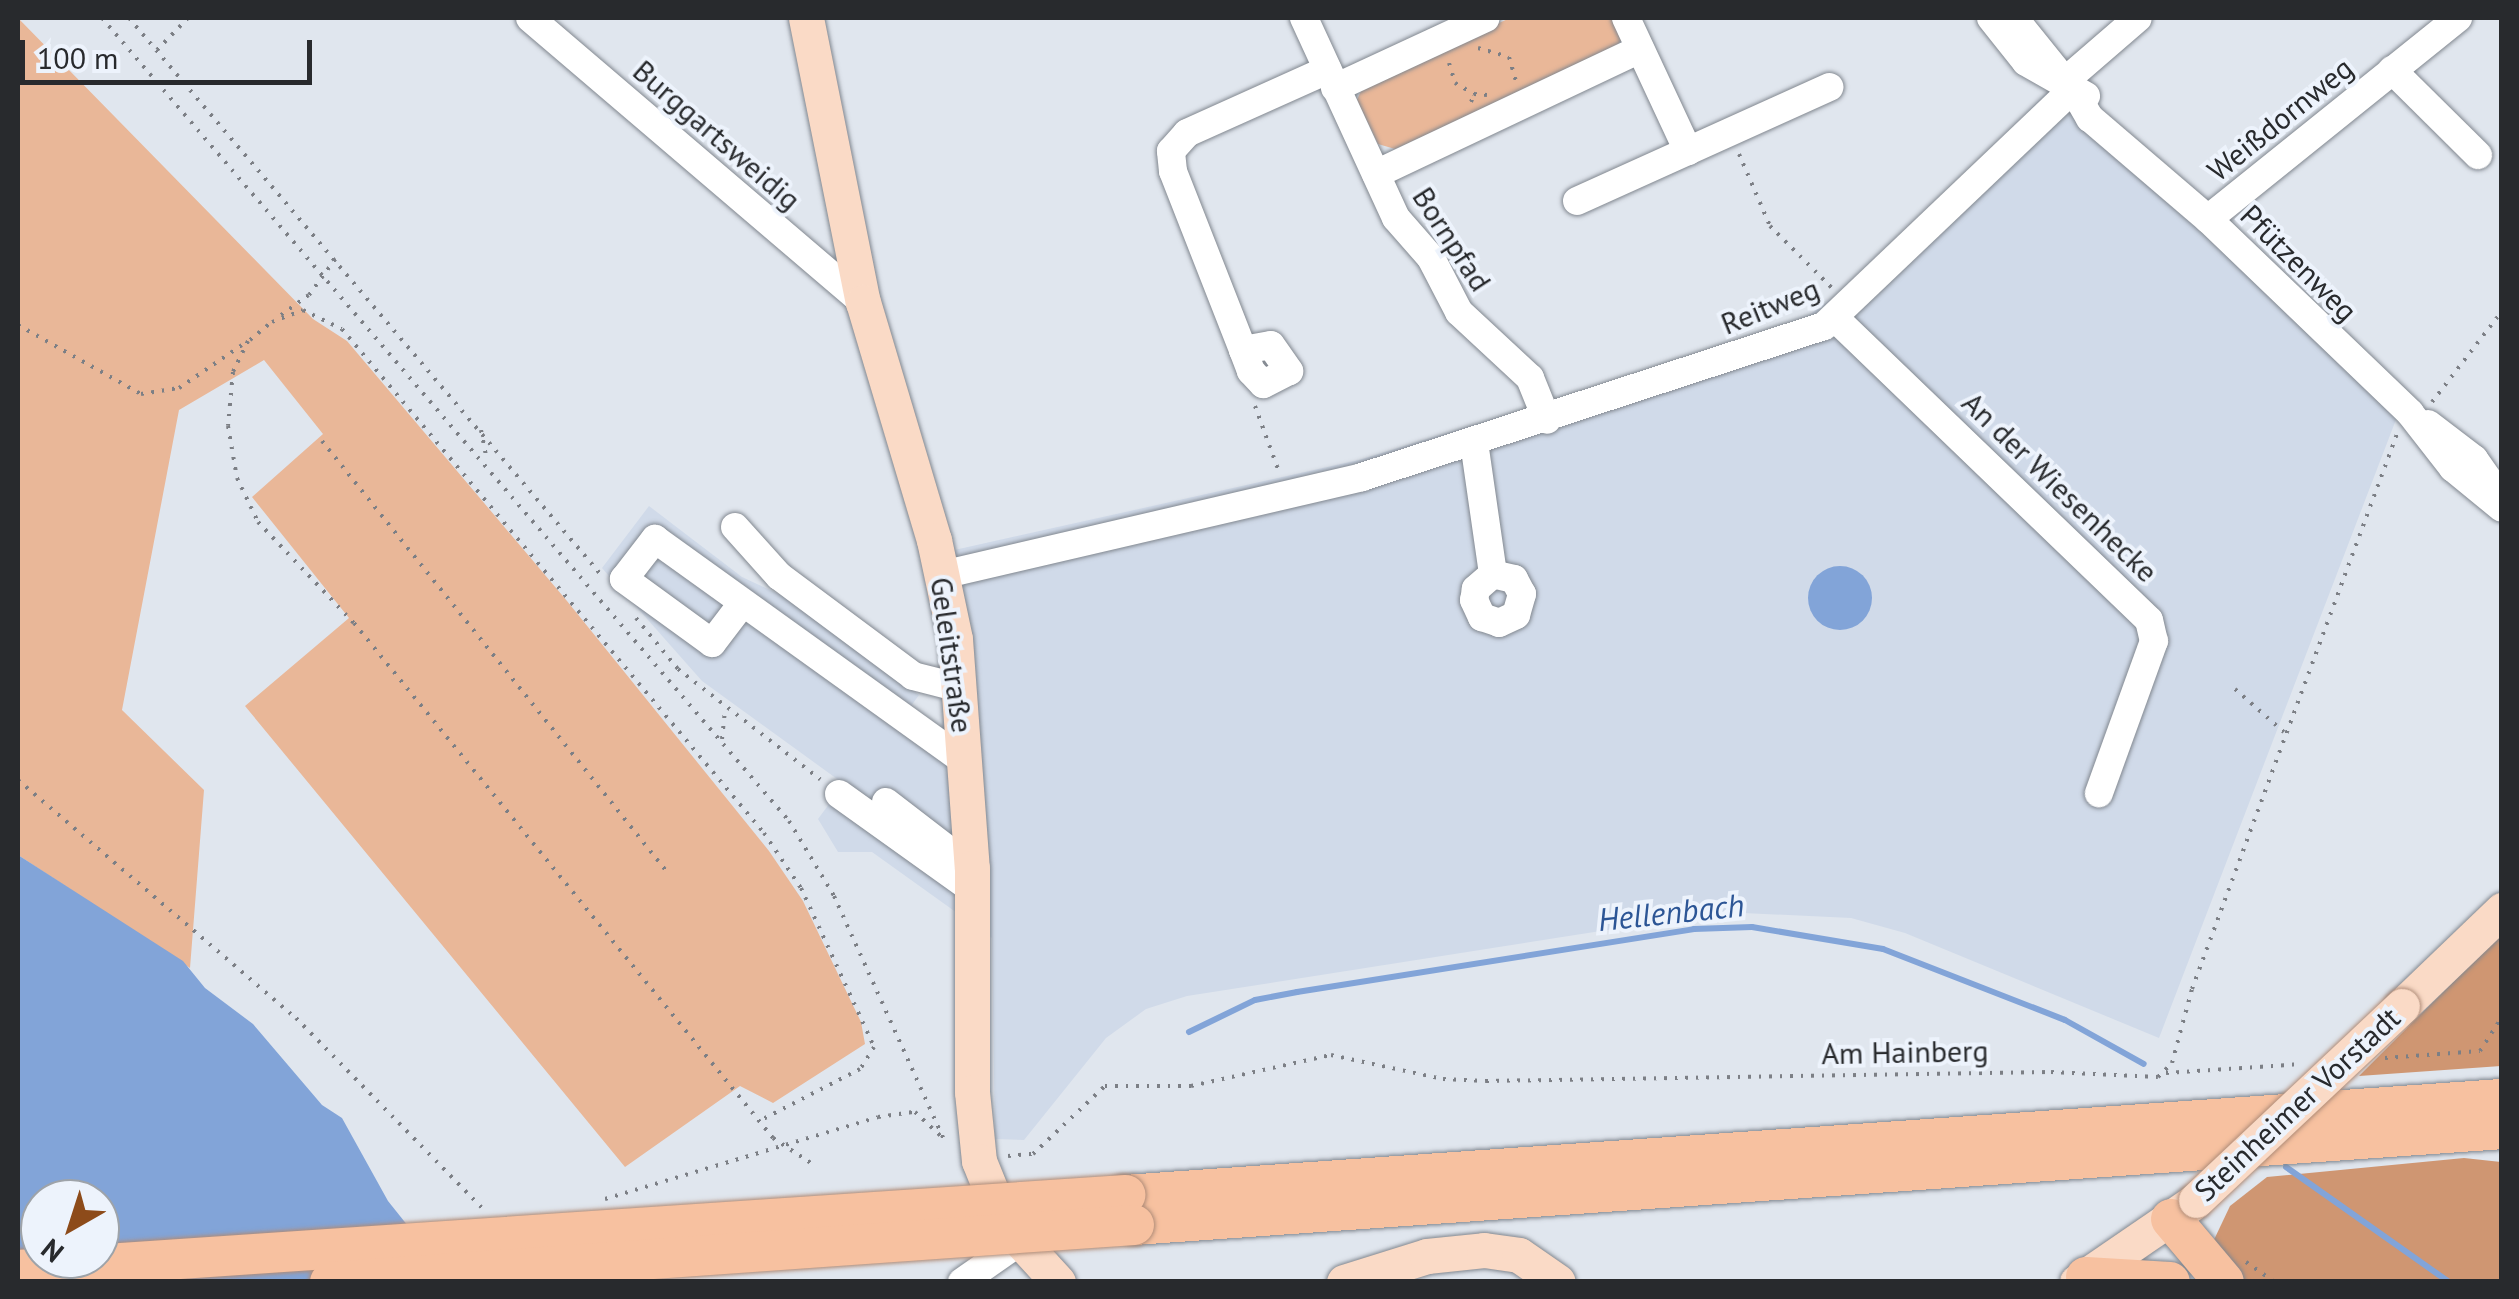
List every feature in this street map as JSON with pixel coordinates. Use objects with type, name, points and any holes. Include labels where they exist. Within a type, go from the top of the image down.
[{"type":"highway","points":[[330,1282],[1129,1210],[2502,1099]]},
{"type":"highway","points":[[18,1270],[1129,1210],[2502,1129]]},
{"type":"highway","points":[[2461,1132],[2502,1148]]},
{"type":"highway","points":[[2184,1210],[2171,1251],[2189,1282]]},
{"type":"highway","points":[[2184,1210],[2224,1282]]},
{"type":"highway","points":[[2082,1279],[2170,1282]]},
{"type":"main road","name":"Geleitstraße","points":[[806,18],[862,302],[942,576],[960,688],[972,879],[960,1142],[1018,1244],[1058,1282]]},
{"type":"main road","name":"Steinheimer Vorstadt","points":[[2082,1279],[2184,1210],[2502,910]]},
{"type":"main road","points":[[1344,1282],[1474,1250],[1519,1255],[1558,1282]]},
{"type":"street","name":"Burggartsweidig","points":[[530,18],[862,302]]},
{"type":"street","name":"Bornpfad","points":[[1304,18],[1396,218],[1431,258],[1460,312],[1524,370],[1547,420]]},
{"type":"street","points":[[1247,361],[1171,151],[1187,133],[1486,18]]},
{"type":"street","points":[[1626,18],[1688,151]]},
{"type":"street","name":"Pfützenweg","points":[[1991,18],[2026,62],[2069,85]]},
{"type":"street","name":"Pfützenweg","points":[[2014,18],[2069,85],[2090,118],[2143,158],[2410,413],[2474,459],[2502,499]]},
{"type":"street","name":"Reitweg","points":[[942,576],[1287,495],[1474,442],[1547,420],[1843,312],[2138,18]]},
{"type":"street","name":"Weißdornweg","points":[[2208,219],[2458,18]]},
{"type":"street","points":[[1376,174],[1640,49]]},
{"type":"street","name":"Weißdornweg","points":[[2392,70],[2478,155]]},
{"type":"street","points":[[1577,201],[1830,87]]},
{"type":"street","name":"An der Wiesenhecke","points":[[1843,312],[2149,620],[2154,641],[2099,793]]},
{"type":"street","name":"Pfützenweg","points":[[2410,413],[2452,468],[2502,508]]},
{"type":"street","points":[[1474,442],[1493,574]]},
{"type":"street","points":[[734,526],[779,576],[913,676],[960,688]]},
{"type":"street","points":[[741,605],[809,645],[967,762]]},
{"type":"street","points":[[839,794],[972,879]]},
{"type":"street","points":[[886,802],[972,879]]},
{"type":"street","points":[[962,1282],[1018,1244]]},
{"type":"path","points":[[102,18],[488,464],[789,821],[834,896],[960,1142]]},
{"type":"path","points":[[128,18],[481,428],[613,590]]},
{"type":"path","points":[[156,50],[188,18]]},
{"type":"path","points":[[1470,49],[1509,57],[1518,74],[1509,90]]},
{"type":"path","points":[[1459,53],[1448,73],[1474,94]]},
{"type":"path","points":[[1482,96],[1500,94]]},
{"type":"path","points":[[1729,132],[1770,226],[1843,312]]},
{"type":"path","points":[[18,325],[142,394],[179,388],[302,301],[336,258]]},
{"type":"path","points":[[272,322],[303,310],[342,328],[764,833],[801,888],[874,1046],[860,1069],[760,1120]]},
{"type":"path","points":[[2410,413],[2443,392],[2502,310]]},
{"type":"path","points":[[248,341],[233,372],[228,426],[237,478],[258,522],[354,622],[780,1145],[814,1166]]},
{"type":"path","points":[[1247,361],[1252,397],[1287,495]]},
{"type":"path","name":"Am Hainberg","points":[[960,1142],[1027,1158],[1096,1092],[1114,1084],[1191,1086],[1331,1054],[1444,1079],[1486,1081],[2050,1072],[2153,1079],[2172,1063],[2192,989],[2285,732],[2399,427],[2410,413]]},
{"type":"path","points":[[481,428],[488,464]]},
{"type":"path","points":[[322,441],[668,874]]},
{"type":"path","points":[[625,604],[678,669],[839,794]]},
{"type":"path","points":[[2235,690],[2285,732]]},
{"type":"path","points":[[722,739],[725,707]]},
{"type":"path","points":[[18,780],[296,1018],[485,1211]]},
{"type":"path","points":[[2480,1051],[2502,1017]]},
{"type":"path","points":[[589,1204],[878,1117],[915,1112],[960,1142]]},
{"type":"path","points":[[472,1221],[492,1219]]},
{"type":"shaded area","points":[[18,18],[313,319],[347,341],[567,601],[769,851],[803,901],[861,1022],[865,1044],[773,1103],[740,1086],[625,1167],[245,706],[349,618],[252,497],[323,434],[264,360],[179,410],[122,710],[204,790],[190,968],[18,855]]},
{"type":"shaded area","points":[[1510,18],[1615,18],[1622,39],[1613,51],[1395,149],[1378,144],[1357,100],[1364,84]]},
{"type":"shaded area","points":[[2050,89],[2397,417],[2159,1038],[1905,933],[1851,918],[1722,912],[1187,996],[1146,1009],[1106,1038],[1024,1140],[995,1139],[992,938],[872,852],[838,852],[818,819],[844,784],[702,681],[602,568],[649,506],[742,577],[787,598],[919,695],[911,706],[942,730],[947,665],[923,557],[1359,460],[1794,326],[1871,270]]},
{"type":"shaded area","points":[[2501,934],[2501,1066],[2359,1076]]},
{"type":"shaded area","points":[[2464,1158],[2501,1162],[2501,1281],[2194,1282],[2230,1206],[2267,1177]]},
{"type":"water","points":[[1840,566],[1863,575],[1872,598],[1863,621],[1840,630],[1817,621],[1808,598],[1817,575]]},
{"type":"water","points":[[18,855],[183,961],[205,988],[253,1024],[322,1105],[342,1118],[388,1201],[452,1281],[27,1281],[120,1279],[120,1179],[20,1179],[20,1273]]},
{"type":"waterway","name":"Hellenbach","points":[[1189,1032],[1255,1000],[1297,992],[1694,929],[1752,927],[1883,949],[2065,1020],[2144,1064]]},
{"type":"waterway","name":"Hellenbach","points":[[2286,1167],[2449,1282]]}]
